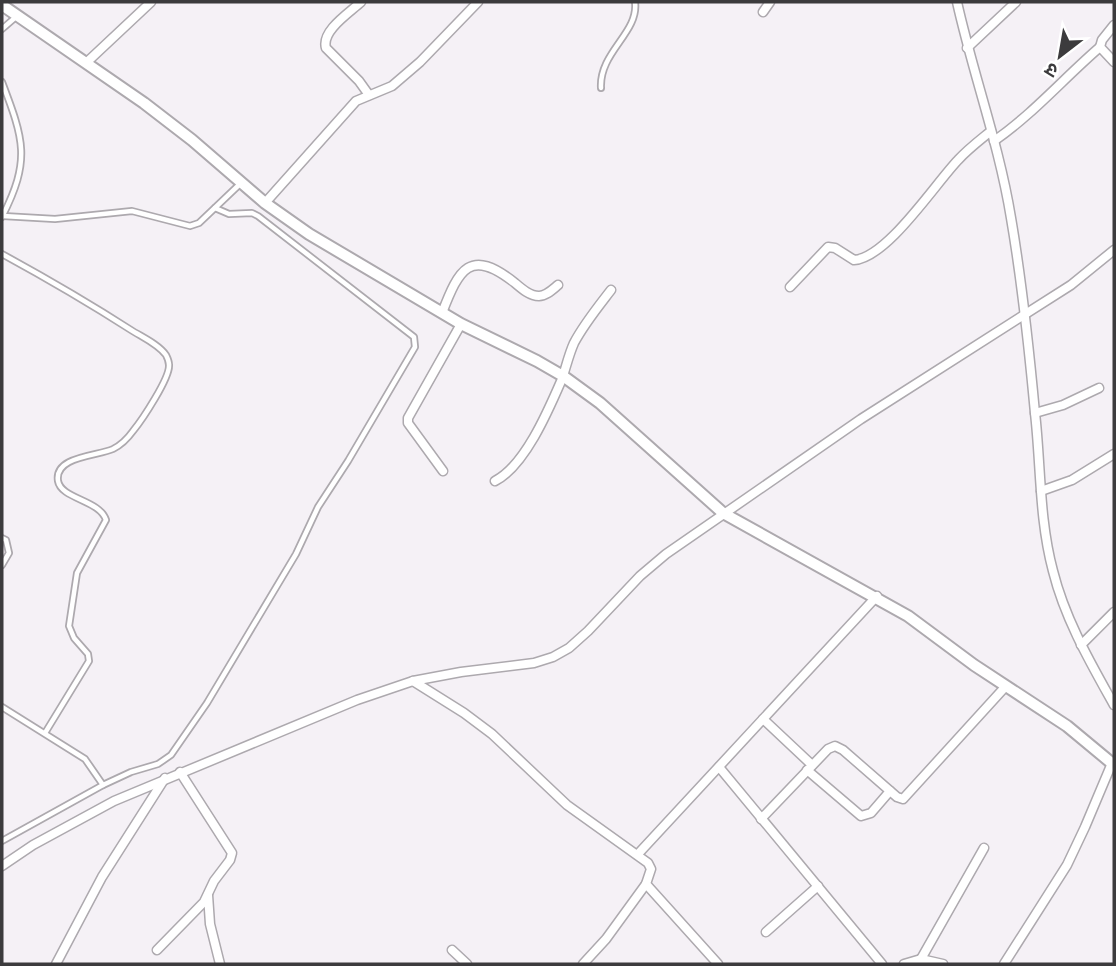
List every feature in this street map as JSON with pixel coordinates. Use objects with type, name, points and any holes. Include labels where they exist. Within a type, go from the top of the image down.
[{"type":"street","points":[[86,63],[151,2]]},
{"type":"street","points":[[361,2],[327,34],[324,44],[369,95]]},
{"type":"street","points":[[265,203],[356,101],[393,86],[478,2]]},
{"type":"street","points":[[763,12],[771,2]]},
{"type":"street","points":[[957,2],[967,48],[994,141],[1011,218],[1035,413],[1045,530],[1053,570],[1081,645],[1114,705]]},
{"type":"street","points":[[967,48],[1016,2]]},
{"type":"street","points":[[2,5],[192,140],[265,203],[309,234],[461,324],[563,376],[600,403],[723,513],[908,615],[1075,732],[1113,764],[1066,865],[1004,964]]},
{"type":"street","points":[[994,141],[1030,114],[1100,47],[1114,25]]},
{"type":"street","points":[[1100,47],[1114,62]]},
{"type":"street","points":[[790,287],[828,247],[835,248],[854,260],[873,254],[896,233],[960,158],[991,131]]},
{"type":"street","points":[[2,866],[74,822],[165,778],[357,699],[413,681],[534,663],[553,657],[569,648],[588,631],[657,561],[723,513],[860,418],[1070,285],[1114,250]]},
{"type":"street","points":[[442,313],[455,281],[463,272],[477,264],[488,265],[500,271],[530,294],[546,295],[558,285]]},
{"type":"street","points":[[495,481],[502,478],[523,453],[551,404],[577,337],[611,290]]},
{"type":"street","points":[[443,471],[408,423],[408,418],[461,324]]},
{"type":"street","points":[[1035,413],[1063,405],[1099,388]]},
{"type":"street","points":[[1041,491],[1072,480],[1114,454]]},
{"type":"street","points":[[638,854],[877,596]]},
{"type":"street","points":[[1081,645],[1114,612]]},
{"type":"street","points":[[413,681],[492,734],[567,804],[638,854],[651,869],[646,884],[606,939],[583,964]]},
{"type":"street","points":[[761,819],[828,749],[835,746],[903,799],[1006,686]]},
{"type":"street","points":[[763,719],[861,816],[871,813],[890,791]]},
{"type":"street","points":[[719,767],[883,964]]},
{"type":"street","points":[[157,950],[197,910],[232,853],[180,772]]},
{"type":"street","points":[[56,964],[102,877],[165,778]]},
{"type":"street","points":[[921,959],[984,848]]},
{"type":"street","points":[[646,884],[718,964]]},
{"type":"street","points":[[766,932],[818,886]]},
{"type":"street","points":[[208,895],[210,924],[220,964]]},
{"type":"street","points":[[452,950],[467,964]]},
{"type":"street","points":[[904,964],[921,959],[943,964]]},
{"type":"lane","points":[[601,88],[602,68],[631,23],[636,9],[635,2]]},
{"type":"lane","points":[[2,29],[18,16]]},
{"type":"lane","points":[[2,82],[19,128],[22,165],[18,184],[2,216],[55,219],[131,211],[190,226],[199,223],[241,183]]},
{"type":"lane","points":[[2,841],[103,785],[131,772],[158,764],[171,755],[214,692],[296,554],[318,507],[415,347],[414,337],[258,216],[247,213],[229,214],[215,208]]},
{"type":"lane","points":[[2,254],[102,311],[158,347],[167,356],[169,365],[163,383],[124,441],[113,449],[72,460],[60,471],[57,478],[64,490],[100,511],[106,520],[77,573],[69,626],[74,638],[88,654],[89,661],[45,733]]},
{"type":"lane","points":[[2,538],[6,540],[9,553],[2,565]]},
{"type":"lane","points":[[2,707],[85,759],[103,785]]}]
